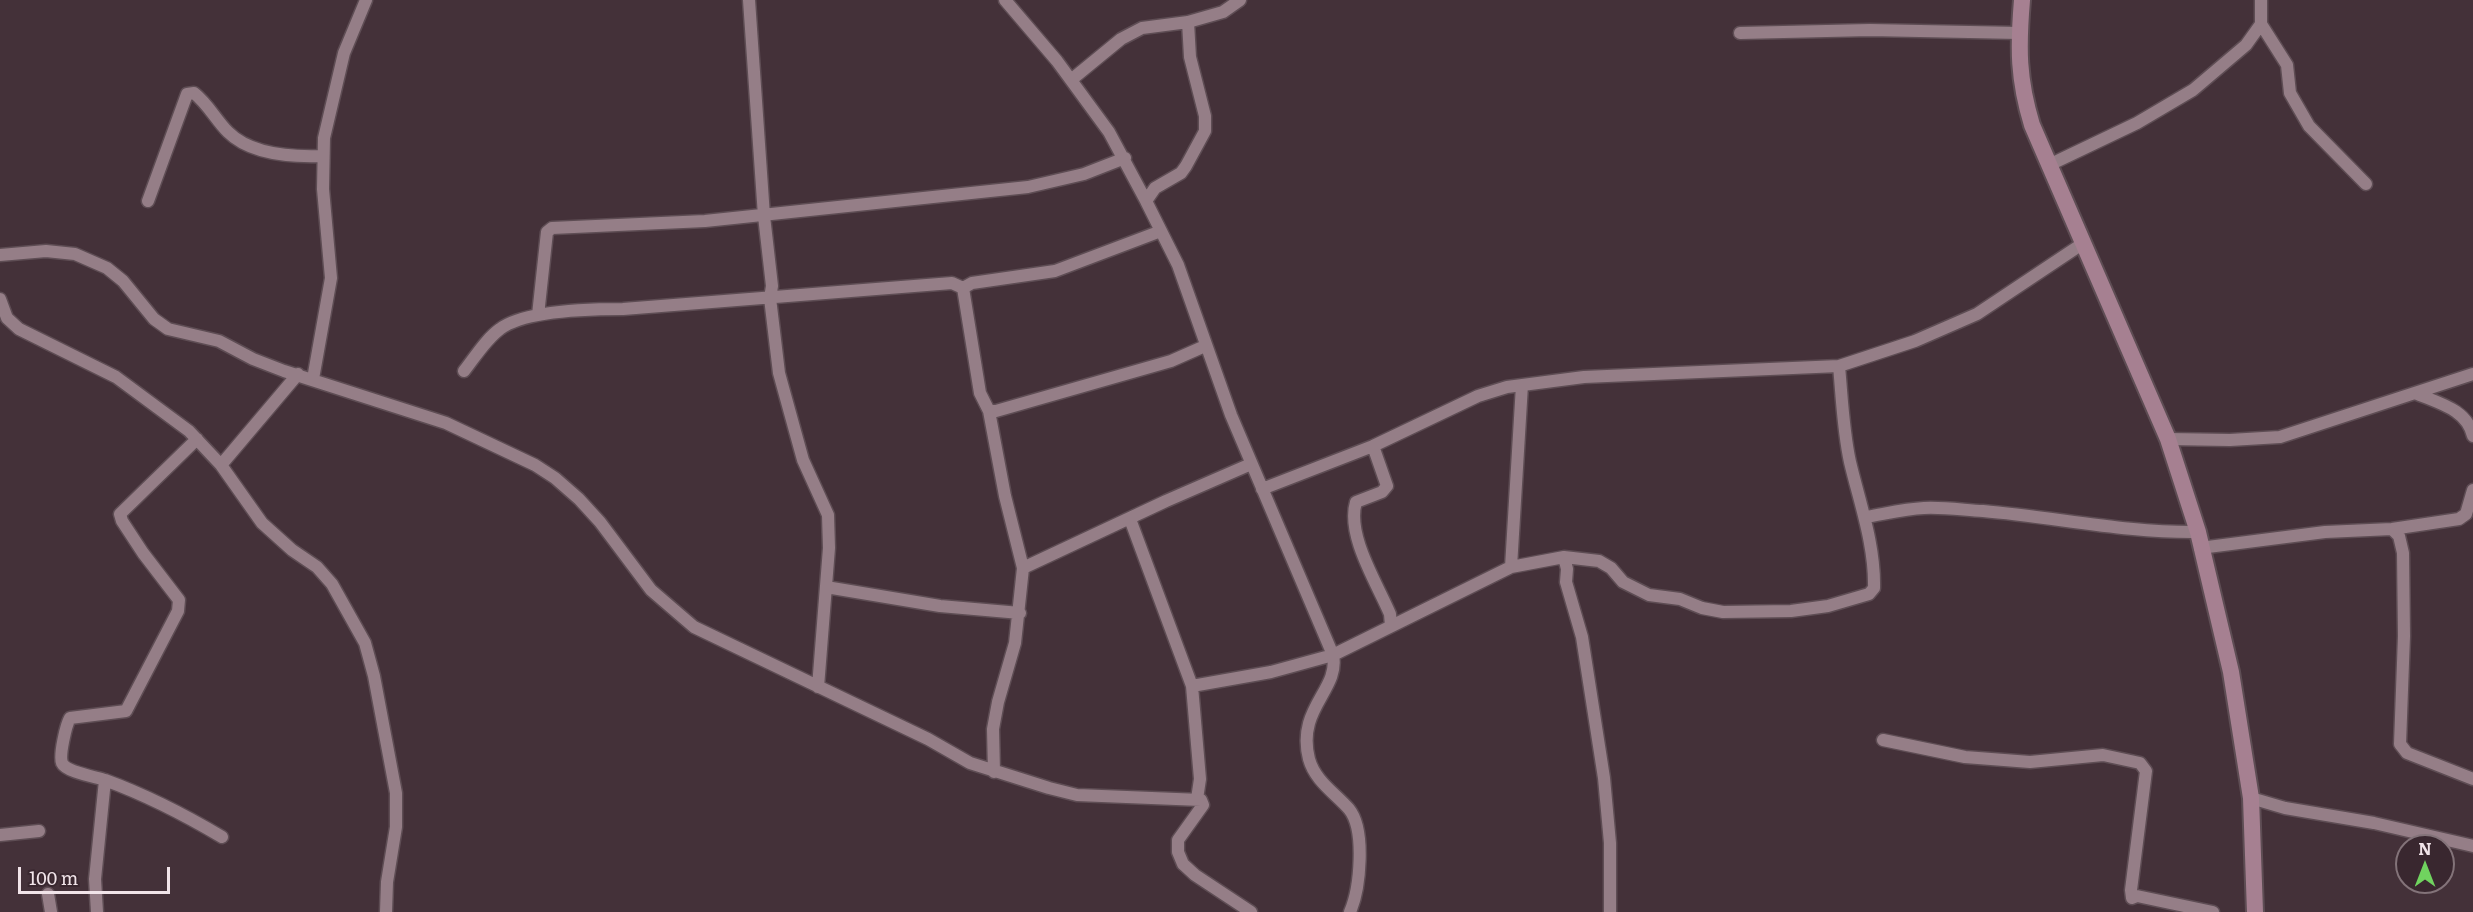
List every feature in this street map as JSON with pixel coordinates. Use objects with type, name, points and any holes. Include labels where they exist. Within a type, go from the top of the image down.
[{"type":"street","points":[[313,379],[331,278],[323,189],[324,138],[344,53],[366,0]]},
{"type":"street","points":[[748,0],[764,216],[772,286],[770,298],[779,373],[803,460],[828,515],[829,548],[818,687]]},
{"type":"street","points":[[1005,0],[1071,80],[1125,158],[1185,284],[1205,346],[1251,464],[1333,655],[1335,669],[1311,712],[1306,742],[1311,766],[1317,776],[1350,810],[1358,827],[1358,889],[1350,912]]},
{"type":"street","points":[[1071,80],[1121,39],[1142,28],[1188,22],[1223,12],[1240,0]]},
{"type":"street","points":[[2022,0],[2019,73],[2024,99],[2082,244],[2168,439],[2199,540],[2231,672],[2251,798],[2255,912]]},
{"type":"street","points":[[2261,0],[2261,24],[2287,65],[2290,93],[2309,126],[2366,184]]},
{"type":"street","points":[[1146,201],[1155,188],[1181,173],[1205,131],[1205,116],[1191,57],[1188,22]]},
{"type":"street","points":[[2049,165],[2138,123],[2193,90],[2246,45],[2261,24]]},
{"type":"street","points":[[1740,33],[1870,30],[2019,33]]},
{"type":"street","points":[[148,201],[187,94],[194,93],[230,134],[250,145],[277,155],[322,156]]},
{"type":"street","points":[[538,315],[547,232],[552,228],[764,216],[1028,187],[1084,174],[1125,158]]},
{"type":"street","points":[[963,288],[972,283],[1055,271],[1161,231]]},
{"type":"street","points":[[1262,489],[1373,446],[1478,396],[1522,385],[1584,377],[1839,366],[1915,341],[1977,314],[2082,244]]},
{"type":"street","points":[[0,255],[61,251],[92,261],[107,268],[123,281],[154,319],[168,329],[219,341],[253,359],[446,423],[544,470],[564,485],[600,522],[651,590],[694,627],[928,739],[970,763],[1049,788],[1091,796],[1202,800],[1203,805],[1178,840],[1180,860],[1195,875],[1251,912]]},
{"type":"street","points":[[464,371],[502,327],[538,315],[588,309],[623,309],[952,283],[963,288]]},
{"type":"street","points":[[963,288],[980,393],[989,411],[1005,496],[1023,568],[1015,643],[998,702],[993,729],[994,772]]},
{"type":"street","points":[[0,299],[7,318],[19,329],[116,377],[197,439],[221,465],[262,523],[324,574],[332,584],[365,643],[374,676],[396,793],[396,827],[387,882],[386,912]]},
{"type":"street","points":[[989,411],[996,411],[1171,361],[1205,346]]},
{"type":"street","points":[[1192,686],[1271,672],[1333,655],[1511,567],[1564,557],[1599,561],[1611,568],[1623,582],[1649,595],[1680,599],[1702,608],[1723,612],[1791,611],[1828,606],[1869,594],[1874,588],[1873,559],[1850,460],[1843,420],[1839,366]]},
{"type":"street","points":[[221,465],[298,374]]},
{"type":"street","points":[[2168,439],[2230,440],[2280,437],[2473,374]]},
{"type":"street","points":[[1511,567],[1522,385]]},
{"type":"street","points":[[2415,393],[2464,416],[2470,424],[2473,436]]},
{"type":"street","points":[[197,439],[120,514],[143,553],[179,600],[178,611],[126,711],[74,716],[68,721],[62,764],[79,773],[105,780],[179,812],[222,837]]},
{"type":"street","points":[[1373,446],[1387,486],[1382,492],[1356,502],[1356,534],[1390,614],[1391,626]]},
{"type":"street","points":[[1023,568],[1251,464]]},
{"type":"street","points":[[1865,517],[1924,508],[1944,508],[2034,515],[2199,540],[2392,529],[2463,517],[2469,508],[2473,490]]},
{"type":"street","points":[[1130,519],[1192,686],[1200,779],[1197,799]]},
{"type":"street","points":[[2392,529],[2399,536],[2403,553],[2404,636],[2400,744],[2407,753],[2473,779]]},
{"type":"street","points":[[1564,557],[1566,582],[1583,647],[1604,778],[1610,843],[1610,912]]},
{"type":"street","points":[[826,587],[940,606],[1020,613]]},
{"type":"street","points":[[1883,740],[1965,757],[2030,762],[2103,755],[2140,763],[2146,771],[2131,890],[2133,898],[2137,896],[2213,912]]},
{"type":"street","points":[[97,912],[95,879],[105,780]]},
{"type":"street","points":[[2251,798],[2285,808],[2374,823],[2473,846]]},
{"type":"street","points":[[0,835],[39,831]]},
{"type":"street","points":[[48,894],[51,912]]}]
